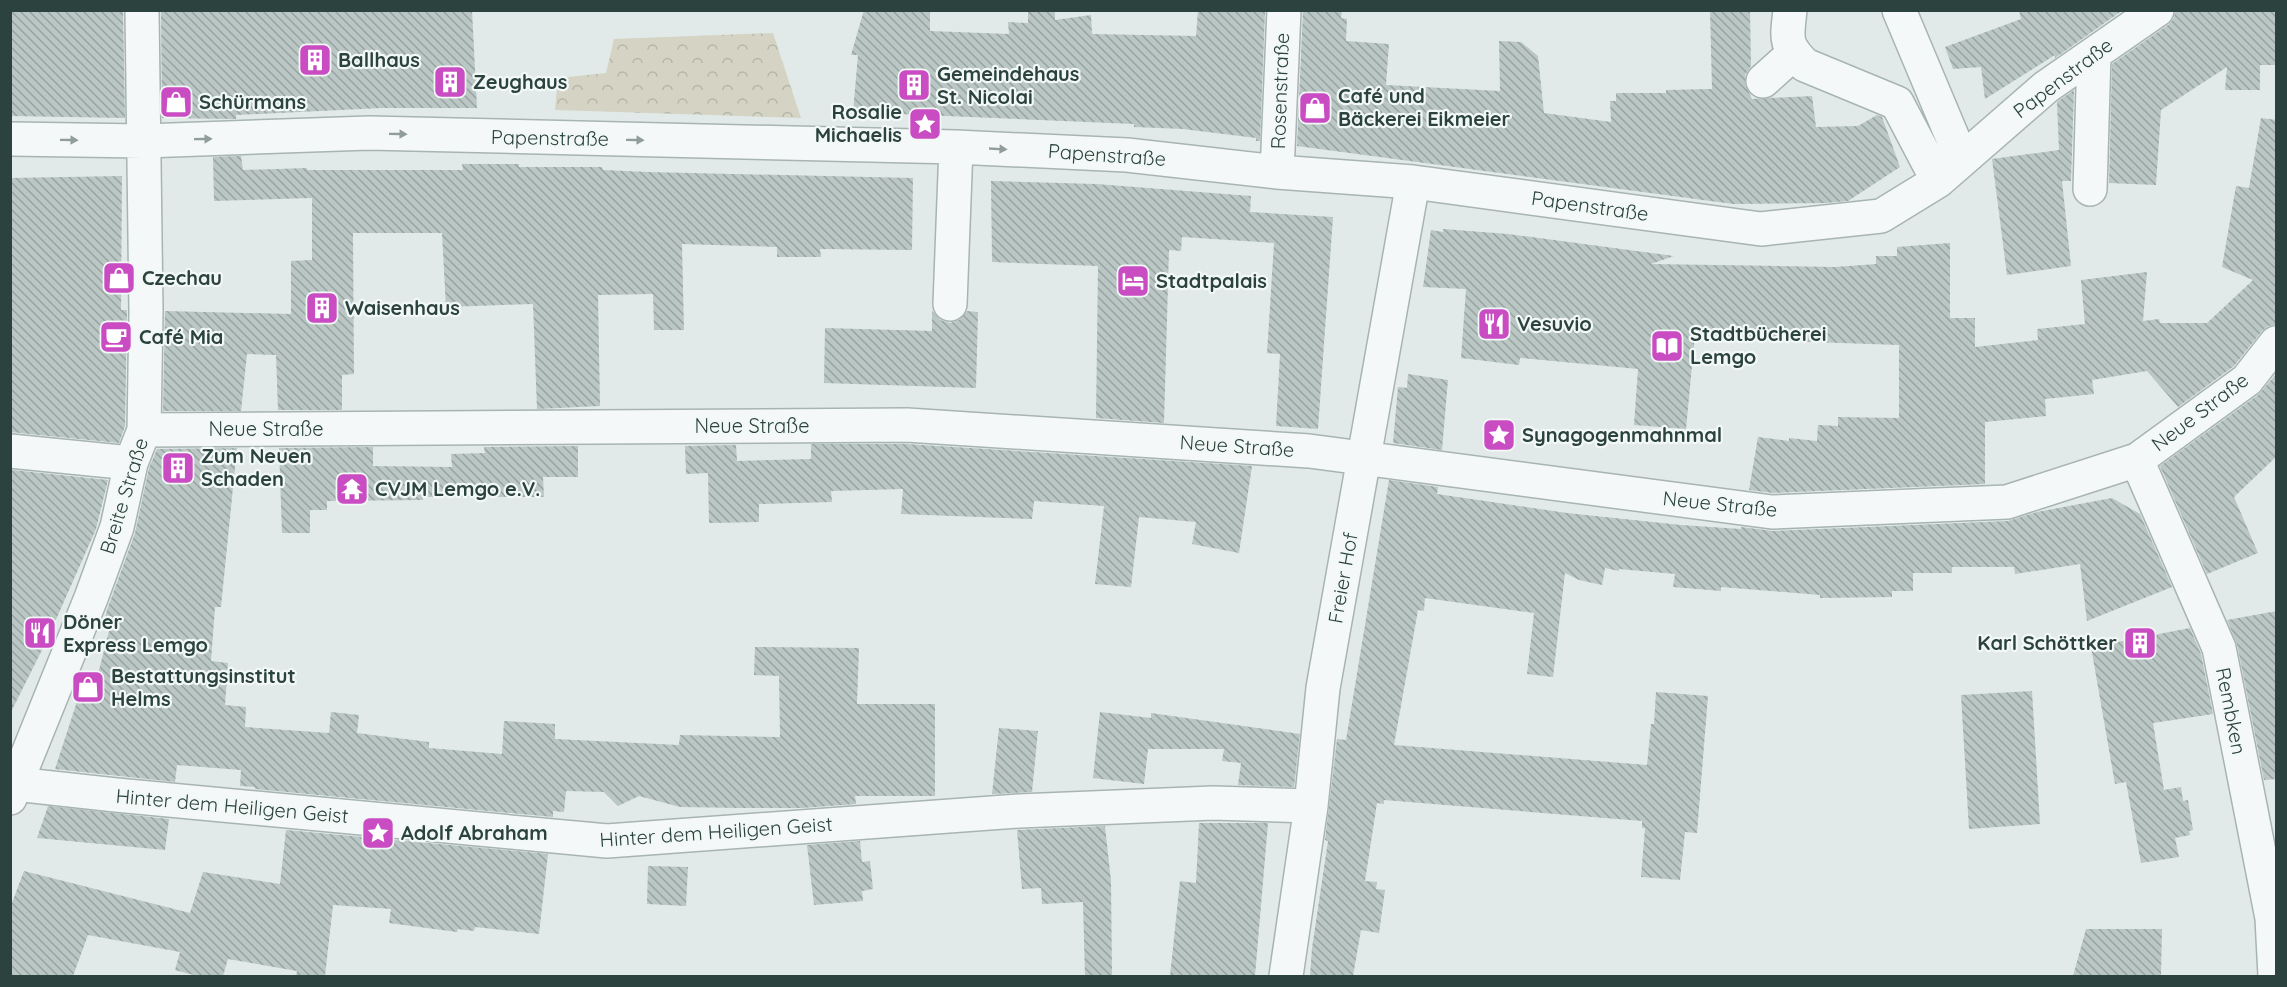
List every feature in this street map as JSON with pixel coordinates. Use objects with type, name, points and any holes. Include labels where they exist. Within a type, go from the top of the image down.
[{"type":"street","name":"Breite Straße","points":[[13,791],[95,588],[117,526],[130,463],[144,430],[142,10]]},
{"type":"street","name":"Rosenstraße","points":[[1277,172],[1284,10]]},
{"type":"street","points":[[1790,10],[1787,40],[1794,54],[1805,66],[1897,103],[1938,181]]},
{"type":"street","points":[[1899,10],[1962,160]]},
{"type":"street","name":"Papenstraße","points":[[10,139],[144,141],[369,133],[956,147],[1127,155],[1277,172],[1413,182],[1761,229],[1881,216],[1938,181],[2046,87],[2157,10]]},
{"type":"street","points":[[1763,81],[1794,54]]},
{"type":"street","points":[[2090,189],[2094,54]]},
{"type":"street","points":[[950,304],[956,147]]},
{"type":"street","name":"Freier Hof","points":[[1286,976],[1311,806],[1323,688],[1413,182]]},
{"type":"street","name":"Neue Straße","points":[[144,430],[907,425],[1247,446],[1772,512],[2007,502],[2137,460],[2247,380],[2277,343]]},
{"type":"street","points":[[10,452],[130,463]]},
{"type":"street","name":"Rembken","points":[[2137,460],[2218,648],[2272,918],[2275,976]]},
{"type":"street","name":"Hinter dem Heiligen Geist","points":[[13,791],[116,795],[607,841],[1019,811],[1213,803],[1311,806]]},
{"type":"green space","points":[[773,33],[801,118],[555,110],[558,78],[606,73],[614,39]]},
{"type":"building","points":[[10,10],[123,10],[125,118],[10,116]]},
{"type":"building","points":[[161,10],[472,10],[477,108],[381,108],[236,115],[236,119],[162,118]]},
{"type":"building","points":[[864,10],[930,10],[930,31],[1009,34],[1008,22],[1028,23],[1028,10],[1055,10],[1055,20],[1091,15],[1092,34],[1196,36],[1198,10],[1265,12],[1260,141],[1256,141],[1256,138],[1183,129],[1134,127],[1134,124],[853,112],[858,55],[851,55]]},
{"type":"building","points":[[1303,10],[1342,10],[1341,18],[1347,19],[1346,41],[1389,44],[1386,85],[1500,91],[1499,41],[1521,42],[1538,56],[1544,113],[1611,122],[1610,101],[1616,101],[1616,93],[1666,93],[1666,90],[1712,89],[1710,10],[1750,10],[1751,66],[1745,75],[1745,84],[1752,99],[1812,96],[1816,127],[1858,126],[1877,115],[1882,117],[1900,167],[1848,201],[1733,204],[1297,146]]},
{"type":"building","points":[[2019,10],[2123,10],[2055,58],[2055,55],[1985,99],[1981,67],[1953,69],[1945,47],[2021,19]]},
{"type":"building","points":[[2175,10],[2277,10],[2277,65],[2260,65],[2260,90],[2225,90],[2227,67],[2161,110],[2156,185],[2109,183],[2112,64],[2168,25],[2174,18]]},
{"type":"building","points":[[2074,90],[2071,181],[2062,181],[2071,266],[2007,275],[1992,159],[2059,150],[2057,102]]},
{"type":"building","points":[[2261,118],[2277,120],[2277,325],[2268,326],[2234,366],[2178,407],[2147,371],[2092,380],[2094,394],[2045,399],[2046,416],[1985,422],[1985,484],[1773,493],[1749,490],[1758,437],[1789,441],[1789,438],[1817,441],[1818,425],[1838,426],[1838,417],[1899,418],[1899,345],[1695,334],[1686,429],[1634,425],[1638,369],[1520,358],[1519,365],[1461,358],[1466,289],[1423,287],[1431,230],[1508,234],[1674,256],[1651,264],[1835,267],[1876,264],[1876,256],[1897,256],[1897,247],[1950,243],[1950,318],[1975,318],[1975,347],[2038,340],[2037,329],[2085,324],[2081,280],[2147,272],[2143,321],[2159,319],[2160,323],[2207,323],[2253,280],[2222,267],[2236,186],[2249,188]]},
{"type":"building","points":[[241,156],[243,170],[307,168],[307,170],[463,170],[462,164],[519,164],[519,167],[602,167],[603,170],[648,172],[913,178],[912,250],[820,249],[821,257],[777,257],[777,247],[682,244],[684,330],[654,330],[653,294],[598,295],[600,406],[537,409],[533,304],[446,307],[442,233],[353,233],[354,374],[342,375],[342,410],[278,410],[276,355],[247,354],[241,411],[163,411],[165,311],[291,314],[291,261],[312,260],[312,198],[214,201],[213,157]]},
{"type":"building","points":[[122,176],[121,310],[127,310],[127,312],[125,426],[119,443],[10,432],[10,178]]},
{"type":"building","points":[[991,181],[1096,184],[1251,196],[1250,212],[1333,217],[1318,429],[1276,426],[1280,354],[1267,353],[1274,243],[1182,237],[1181,251],[1169,250],[1164,423],[1096,418],[1098,266],[992,262]]},
{"type":"building","points":[[932,311],[940,320],[950,323],[959,320],[967,311],[978,312],[976,388],[824,383],[825,328],[932,331]]},
{"type":"building","points":[[2277,373],[2277,456],[2234,497],[2258,553],[2207,574],[2160,466],[2258,395]]},
{"type":"building","points":[[1408,374],[1448,380],[1442,450],[1393,443],[1398,387],[1407,388]]},
{"type":"building","points":[[811,444],[906,444],[1252,466],[1239,553],[1192,544],[1196,522],[1139,517],[1131,587],[1095,584],[1104,506],[1034,501],[1032,519],[901,514],[903,489],[831,491],[832,502],[759,504],[759,522],[709,523],[708,473],[686,474],[685,446],[736,445],[737,461],[811,459]]},
{"type":"building","points":[[578,446],[578,477],[543,477],[544,497],[423,497],[423,500],[327,501],[327,510],[310,510],[310,533],[282,533],[279,448],[373,447],[373,466],[452,467],[451,454],[485,453],[484,447]]},
{"type":"building","points":[[237,448],[221,607],[215,607],[211,661],[228,663],[225,705],[246,707],[245,727],[329,733],[331,712],[359,715],[357,733],[429,742],[429,748],[502,754],[504,721],[555,724],[555,739],[679,745],[680,735],[780,737],[779,676],[754,675],[755,647],[859,648],[857,704],[935,704],[935,796],[855,796],[856,804],[802,808],[740,808],[680,807],[639,796],[618,806],[604,792],[566,791],[564,812],[553,811],[553,817],[255,789],[255,787],[240,786],[241,770],[177,765],[175,782],[55,769],[84,680],[96,682],[111,623],[104,621],[135,533],[149,468],[157,449]]},
{"type":"building","points":[[12,470],[108,480],[96,529],[47,640],[10,714]]},
{"type":"building","points":[[1389,480],[1438,487],[1437,494],[1567,513],[1681,525],[1741,529],[1741,527],[1773,531],[2008,521],[2037,512],[2112,498],[2140,514],[2172,587],[2087,621],[2080,564],[2015,574],[2014,567],[1952,567],[1952,573],[1913,573],[1913,591],[1892,591],[1892,597],[1820,598],[1820,595],[1721,587],[1721,591],[1673,587],[1675,574],[1605,568],[1602,585],[1579,580],[1565,573],[1553,677],[1527,674],[1534,613],[1425,598],[1424,611],[1418,610],[1394,745],[1647,765],[1651,724],[1654,724],[1656,692],[1708,696],[1697,833],[1685,832],[1680,880],[1641,877],[1645,828],[1642,828],[1642,821],[1384,800],[1384,804],[1377,803],[1365,881],[1377,882],[1376,889],[1385,890],[1379,933],[1361,930],[1353,976],[1310,976],[1328,841],[1325,840],[1337,739],[1346,740]]},
{"type":"building","points":[[2277,611],[2277,779],[2264,780],[2237,644],[2227,620]]},
{"type":"building","points":[[2190,628],[2201,654],[2213,714],[2153,723],[2164,790],[2181,787],[2183,801],[2188,800],[2193,830],[2189,831],[2190,835],[2175,838],[2179,857],[2141,863],[2126,782],[2115,784],[2091,647]]},
{"type":"building","points":[[2032,691],[2040,824],[1969,829],[1961,695]]},
{"type":"building","points":[[1100,712],[1151,718],[1151,713],[1300,734],[1294,787],[1238,785],[1241,763],[1222,761],[1224,749],[1148,749],[1144,784],[1093,778]]},
{"type":"building","points":[[999,728],[1038,731],[1032,792],[992,794]]},
{"type":"building","points":[[48,806],[169,819],[165,850],[37,838]]},
{"type":"building","points":[[1199,823],[1268,823],[1255,976],[1170,976],[1180,881],[1196,883]]},
{"type":"building","points":[[1105,826],[1111,881],[1112,976],[1085,976],[1083,902],[1042,904],[1041,888],[1022,889],[1017,830]]},
{"type":"building","points":[[286,830],[548,854],[539,934],[475,927],[474,931],[458,929],[457,932],[389,923],[391,909],[333,905],[325,976],[296,976],[297,971],[228,959],[223,976],[197,976],[175,970],[180,952],[88,935],[73,976],[10,976],[10,908],[24,871],[190,913],[203,872],[280,884]]},
{"type":"building","points":[[860,841],[862,862],[870,861],[873,889],[862,891],[863,901],[814,905],[807,845]]},
{"type":"building","points":[[648,866],[688,867],[686,906],[647,904]]},
{"type":"building","points":[[2086,929],[2162,929],[2161,976],[2073,976]]},
{"type":"place","name":"Ballhaus","points":[[315,60]]},
{"type":"place","name":"Zeughaus","points":[[450,82]]},
{"type":"place","name":"Gemeindehaus St. Nicolai","points":[[914,85]]},
{"type":"place","name":"Schürmans","points":[[176,102]]},
{"type":"place","name":"Café und Bäckerei Eikmeier","points":[[1315,108]]},
{"type":"place","name":"Rosalie Michaelis","points":[[925,124]]},
{"type":"place","name":"Czechau","points":[[119,278]]},
{"type":"place","name":"Stadtpalais","points":[[1133,281]]},
{"type":"place","name":"Waisenhaus","points":[[322,308]]},
{"type":"place","name":"Vesuvio","points":[[1494,324]]},
{"type":"place","name":"Café Mia","points":[[116,337]]},
{"type":"place","name":"Stadtbücherei Lemgo","points":[[1667,346]]},
{"type":"place","name":"Synagogenmahnmal","points":[[1499,435]]},
{"type":"place","name":"Zum Neuen Schaden","points":[[178,468]]},
{"type":"place","name":"CVJM Lemgo e.V.","points":[[352,489]]},
{"type":"place","name":"Döner Express Lemgo","points":[[40,633]]},
{"type":"place","name":"Karl Schöttker","points":[[2140,643]]},
{"type":"place","name":"Bestattungsinstitut Helms","points":[[88,687]]},
{"type":"place","name":"Adolf Abraham","points":[[378,833]]}]
